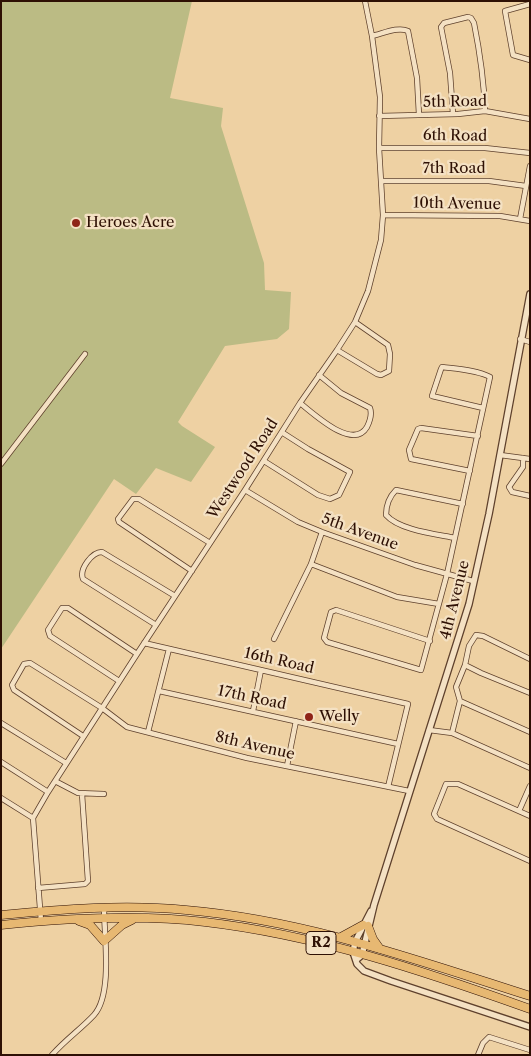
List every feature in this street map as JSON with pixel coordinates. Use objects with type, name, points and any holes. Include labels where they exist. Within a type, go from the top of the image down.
[{"type":"highway","name":"R2","points":[[1,915],[104,908],[171,909],[211,912],[285,924],[341,937],[530,996]]},
{"type":"highway","name":"R2","points":[[1,925],[104,918],[174,919],[229,925],[294,936],[353,952],[359,957],[414,968],[530,1008]]},
{"type":"highway","points":[[75,919],[90,925],[104,941],[122,924],[136,918]]},
{"type":"highway","points":[[341,937],[366,926],[380,949]]},
{"type":"street","name":"Westwood Road","points":[[33,818],[144,642],[355,322],[368,291],[380,240],[382,215],[380,97],[372,36],[365,1]]},
{"type":"street","points":[[530,4],[505,11],[513,55],[530,60]]},
{"type":"street","points":[[453,114],[450,73],[441,27],[444,23],[468,17],[474,23],[479,48],[484,83],[485,111]]},
{"type":"street","points":[[372,36],[403,29],[408,31],[417,78],[419,115]]},
{"type":"street","name":"5th Road","points":[[380,116],[485,111],[530,118]]},
{"type":"street","name":"6th Road","points":[[380,148],[485,148],[530,152]]},
{"type":"street","points":[[520,219],[530,166]]},
{"type":"street","name":"7th Road","points":[[381,181],[489,181],[526,186]]},
{"type":"street","name":"10th Avenue","points":[[382,215],[500,216],[530,221]]},
{"type":"street","name":"4th Avenue","points":[[353,952],[355,942],[366,926],[374,905],[460,634],[489,514],[530,294]]},
{"type":"street","points":[[337,350],[377,374],[381,375],[389,371],[390,354],[388,345],[355,322]]},
{"type":"street","points":[[520,340],[530,342]]},
{"type":"street","points":[[1,464],[85,354]]},
{"type":"street","points":[[430,641],[338,610],[331,612],[324,639],[327,642],[421,670],[430,641],[447,574],[490,377],[483,374],[442,367],[432,396],[483,408]]},
{"type":"street","points":[[300,403],[339,431],[357,436],[363,433],[371,417],[370,408],[341,393],[320,375]]},
{"type":"street","points":[[470,471],[411,459],[409,450],[418,429],[421,428],[478,436]]},
{"type":"street","points":[[264,461],[318,495],[330,499],[340,495],[350,472],[308,449],[283,432]]},
{"type":"street","points":[[500,455],[530,459]]},
{"type":"street","points":[[523,458],[523,467],[509,487],[512,492],[530,496]]},
{"type":"street","name":"5th Avenue","points":[[246,490],[298,522],[322,532],[415,564],[474,581]]},
{"type":"street","points":[[455,538],[406,527],[392,521],[386,515],[386,509],[390,498],[396,490],[463,504]]},
{"type":"street","points":[[192,571],[118,522],[118,518],[133,499],[139,499],[210,543]]},
{"type":"street","points":[[274,639],[311,564],[322,532]]},
{"type":"street","points":[[156,625],[83,579],[82,574],[86,565],[95,554],[102,552],[175,596]]},
{"type":"street","points":[[311,564],[395,596],[439,604]]},
{"type":"street","points":[[119,681],[50,636],[48,630],[57,615],[62,608],[68,608],[137,654]]},
{"type":"street","points":[[452,733],[460,701],[456,687],[469,646],[476,635],[483,636],[530,659]]},
{"type":"street","name":"16th Road","points":[[144,642],[408,704],[398,744]]},
{"type":"street","points":[[148,732],[169,649]]},
{"type":"street","name":"8th Avenue","points":[[83,736],[14,690],[12,685],[24,664],[30,663],[102,708],[124,726],[247,758],[409,791]]},
{"type":"street","points":[[464,665],[481,674],[530,693]]},
{"type":"street","points":[[253,711],[261,670]]},
{"type":"street","name":"17th Road","points":[[159,691],[398,744]]},
{"type":"street","points":[[460,701],[530,732]]},
{"type":"street","points":[[287,766],[296,721]]},
{"type":"street","points":[[1,723],[66,763]]},
{"type":"street","points":[[429,730],[452,733],[530,768]]},
{"type":"street","points":[[388,787],[398,744]]},
{"type":"street","points":[[1,762],[48,792]]},
{"type":"street","points":[[55,781],[78,793],[104,794]]},
{"type":"street","points":[[530,816],[458,784],[449,783],[446,784],[434,814],[436,819],[530,861]]},
{"type":"street","points":[[519,811],[530,786]]},
{"type":"street","points":[[38,888],[84,884],[88,881],[82,794]]},
{"type":"street","points":[[1,798],[33,818],[41,921]]},
{"type":"street","points":[[52,1055],[99,1008],[104,997],[104,908]]},
{"type":"street","points":[[366,926],[365,945],[359,957],[358,966],[364,971],[391,982],[530,1027]]},
{"type":"street","points":[[478,1055],[483,1042],[489,1038],[530,1050]]},
{"type":"green space","points":[[1,1],[192,1],[170,98],[223,108],[221,126],[264,263],[265,290],[291,292],[289,329],[277,339],[225,346],[178,422],[215,447],[191,482],[156,468],[136,494],[114,479],[1,649]]},
{"type":"place","name":"Heroes Acre","points":[[76,223]]},
{"type":"place","name":"Welly","points":[[309,717]]}]
